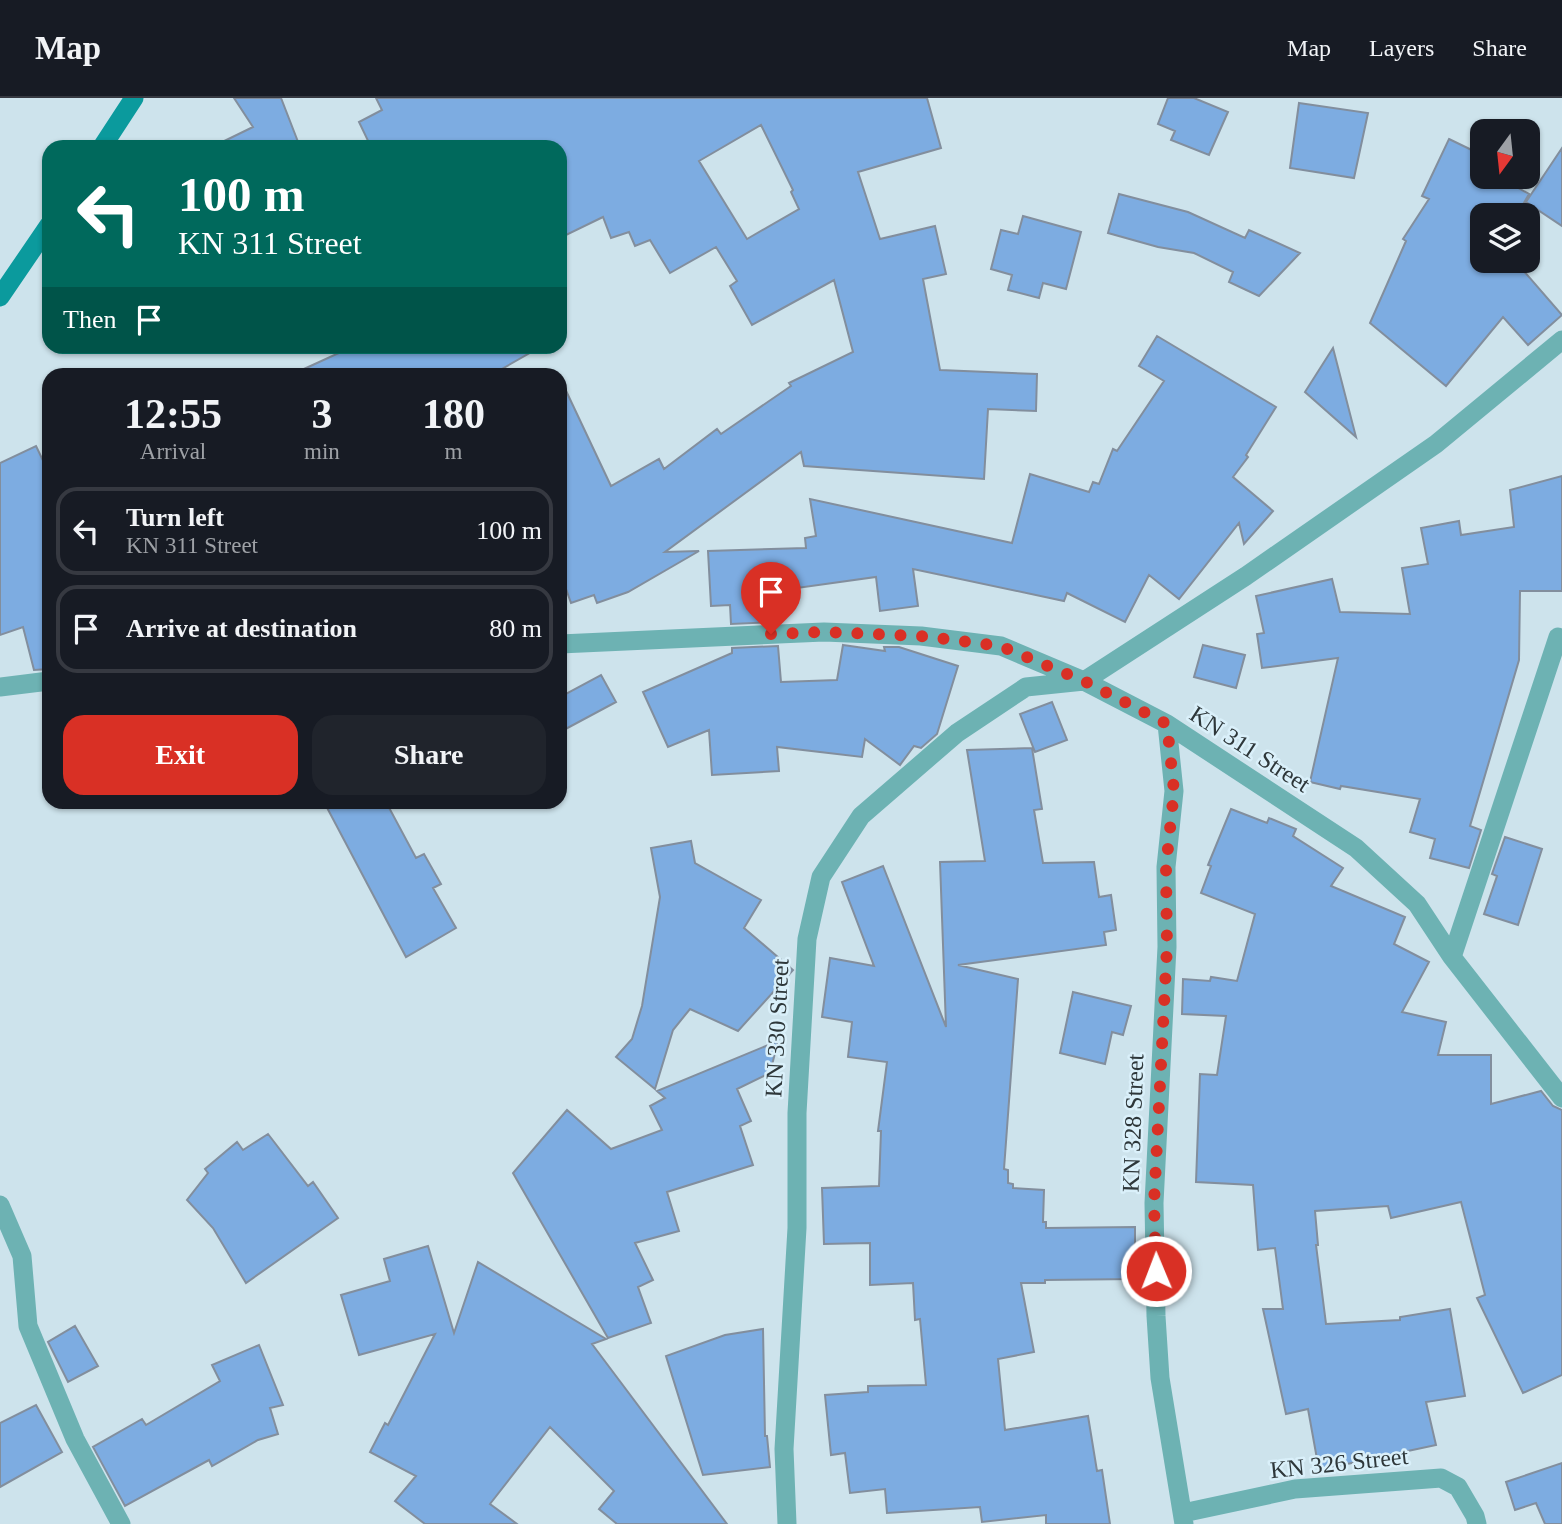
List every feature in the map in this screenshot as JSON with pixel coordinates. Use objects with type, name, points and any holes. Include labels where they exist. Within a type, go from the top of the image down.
[{"type":"main road","points":[[107,140],[134,98]]},
{"type":"main road","points":[[0,298],[42,235]]},
{"type":"street","points":[[1084,681],[1246,576],[1436,444],[1562,340]]},
{"type":"street","name":"KN 311 Street","points":[[567,644],[824,632],[921,636],[1000,646],[1084,681],[1167,724],[1356,848],[1417,904],[1452,957],[1562,1098]]},
{"type":"street","points":[[1452,957],[1558,637]]},
{"type":"street","name":"KN 330 Street","points":[[786,1524],[784,1449],[797,1228],[797,1113],[807,939],[821,877],[861,816],[957,733],[1027,687],[1084,681]]},
{"type":"street","points":[[0,687],[42,682]]},
{"type":"street","name":"KN 328 Street","points":[[1167,724],[1174,791],[1166,867],[1167,947],[1154,1203],[1156,1316],[1160,1378],[1183,1519]]},
{"type":"street","points":[[0,1205],[22,1256],[28,1326],[75,1439],[121,1524]]},
{"type":"street","name":"KN 326 Street","points":[[1183,1519],[1295,1489],[1441,1478],[1458,1487],[1477,1524]]},
{"type":"building","points":[[234,98],[281,98],[297,140],[226,140],[253,127]]},
{"type":"building","points":[[376,98],[927,98],[941,148],[858,172],[880,239],[935,226],[946,274],[923,279],[940,370],[1037,374],[1036,411],[988,409],[984,479],[804,466],[801,452],[665,552],[699,551],[628,592],[597,603],[594,595],[571,603],[567,592],[567,393],[611,486],[659,459],[664,469],[717,429],[721,434],[791,386],[789,383],[853,352],[834,280],[752,325],[730,286],[737,281],[716,247],[670,273],[650,240],[635,246],[629,232],[611,238],[603,217],[567,235],[567,140],[368,140],[359,122],[382,110]],"holes":[[[761,125],[793,190],[791,192],[799,209],[747,239],[699,161]]]},
{"type":"building","points":[[1168,98],[1194,98],[1228,112],[1209,155],[1171,140],[1175,131],[1158,124]]},
{"type":"building","points":[[1299,103],[1368,113],[1354,178],[1290,168]]},
{"type":"building","points":[[1449,139],[1470,149],[1470,189],[1520,189],[1529,194],[1524,203],[1470,203],[1470,273],[1525,273],[1562,315],[1528,345],[1503,317],[1446,386],[1370,323],[1406,241],[1403,239],[1429,199],[1422,196]]},
{"type":"building","points":[[1562,148],[1562,226],[1540,211],[1540,203],[1526,202],[1535,189],[1540,189],[1540,181]]},
{"type":"building","points":[[1119,194],[1188,212],[1245,238],[1249,230],[1300,253],[1259,296],[1229,282],[1233,272],[1194,253],[1158,247],[1108,233]]},
{"type":"building","points":[[1023,216],[1081,232],[1066,289],[1043,283],[1039,298],[1008,290],[1012,275],[991,269],[1001,230],[1018,234]]},
{"type":"building","points":[[1157,336],[1276,407],[1246,455],[1248,457],[1233,477],[1273,511],[1244,544],[1239,523],[1179,599],[1149,575],[1125,622],[1067,593],[1064,601],[913,569],[918,606],[880,611],[876,577],[775,591],[776,622],[731,624],[730,605],[711,606],[708,551],[806,548],[805,538],[816,536],[810,499],[1012,543],[1030,474],[1089,492],[1093,482],[1099,484],[1113,449],[1117,451],[1164,381],[1139,366]]},
{"type":"building","points":[[1333,348],[1356,437],[1305,392]]},
{"type":"building","points":[[337,354],[528,354],[504,368],[306,368]]},
{"type":"building","points":[[36,446],[42,458],[42,669],[34,670],[23,627],[0,635],[0,463]]},
{"type":"building","points":[[1562,476],[1562,591],[1520,591],[1519,660],[1470,826],[1481,830],[1469,868],[1430,858],[1435,839],[1410,832],[1420,799],[1341,786],[1340,789],[1310,782],[1338,658],[1262,668],[1257,634],[1264,633],[1256,596],[1332,579],[1340,612],[1410,614],[1402,568],[1428,564],[1421,528],[1459,521],[1461,535],[1514,527],[1510,490]]},
{"type":"building","points":[[843,645],[885,651],[884,647],[899,647],[958,666],[937,734],[921,748],[914,746],[900,765],[865,739],[862,757],[777,747],[779,771],[712,775],[709,730],[668,747],[643,692],[732,653],[732,648],[778,646],[781,682],[837,680]]},
{"type":"building","points":[[1203,645],[1245,655],[1236,688],[1194,677]]},
{"type":"building","points":[[601,675],[616,702],[567,728],[567,693]]},
{"type":"building","points":[[1052,702],[1067,740],[1035,752],[1020,714]]},
{"type":"building","points":[[1032,748],[1042,809],[1034,810],[1043,863],[1094,862],[1099,897],[1111,895],[1116,930],[1104,932],[1106,945],[958,965],[1018,979],[1004,1169],[1008,1170],[1008,1183],[1013,1184],[1013,1188],[1044,1190],[1043,1222],[1046,1222],[1046,1228],[1135,1227],[1135,1279],[1045,1280],[1045,1283],[1021,1283],[1034,1352],[998,1359],[1005,1430],[1088,1416],[1097,1471],[1102,1470],[1110,1524],[1046,1524],[1046,1515],[982,1522],[980,1507],[887,1513],[885,1489],[850,1493],[845,1453],[831,1455],[825,1395],[868,1392],[868,1386],[926,1385],[920,1319],[915,1320],[913,1283],[870,1285],[870,1243],[824,1244],[822,1188],[879,1186],[881,1131],[878,1131],[887,1062],[848,1057],[852,1022],[822,1017],[830,958],[874,966],[842,882],[883,866],[946,1027],[940,862],[985,861],[967,750]]},
{"type":"building","points":[[328,809],[390,809],[416,858],[424,854],[441,884],[433,888],[456,928],[406,957]]},
{"type":"building","points":[[1231,809],[1267,823],[1269,818],[1296,829],[1293,836],[1343,868],[1331,886],[1405,917],[1394,944],[1429,962],[1402,1012],[1446,1022],[1438,1055],[1491,1055],[1491,1104],[1541,1091],[1553,1106],[1562,1110],[1562,1375],[1523,1393],[1477,1298],[1485,1295],[1461,1202],[1391,1218],[1388,1206],[1315,1211],[1316,1245],[1326,1324],[1400,1320],[1400,1317],[1450,1309],[1465,1396],[1426,1402],[1436,1445],[1319,1470],[1308,1409],[1286,1414],[1263,1309],[1283,1309],[1275,1248],[1258,1250],[1253,1185],[1196,1182],[1200,1074],[1217,1075],[1226,1016],[1182,1014],[1183,979],[1210,981],[1211,977],[1237,981],[1255,914],[1201,893],[1211,866],[1208,865]]},
{"type":"building","points":[[1505,837],[1542,849],[1518,925],[1484,914],[1497,876],[1492,874]]},
{"type":"building","points":[[691,841],[695,863],[761,900],[744,928],[793,970],[738,1031],[690,1009],[673,1030],[655,1089],[616,1057],[632,1039],[642,1006],[660,897],[651,848]]},
{"type":"building","points":[[1073,992],[1131,1006],[1123,1035],[1112,1032],[1105,1064],[1060,1053]]},
{"type":"building","points":[[778,1041],[770,1073],[737,1089],[751,1121],[740,1126],[753,1165],[667,1192],[679,1231],[635,1243],[653,1280],[638,1287],[651,1323],[608,1338],[513,1173],[567,1110],[611,1149],[662,1130],[650,1106],[665,1098],[657,1091]]},
{"type":"building","points":[[268,1134],[308,1186],[313,1182],[338,1218],[246,1283],[213,1228],[187,1200],[208,1173],[205,1169],[237,1142],[243,1150]]},
{"type":"building","points":[[428,1246],[454,1333],[478,1262],[606,1339],[592,1344],[727,1524],[617,1524],[599,1509],[614,1491],[550,1427],[490,1504],[517,1524],[425,1524],[395,1501],[416,1476],[370,1452],[385,1423],[388,1425],[435,1334],[359,1355],[341,1295],[390,1281],[384,1259]]},
{"type":"building","points":[[75,1326],[98,1366],[68,1382],[48,1342]]},
{"type":"building","points":[[763,1329],[765,1436],[770,1467],[703,1475],[666,1356],[725,1335]]},
{"type":"building","points":[[259,1345],[283,1405],[270,1408],[278,1434],[258,1440],[212,1466],[209,1460],[125,1506],[93,1447],[142,1419],[146,1425],[220,1381],[212,1365]]},
{"type":"building","points":[[36,1405],[62,1452],[0,1487],[0,1423]]},
{"type":"building","points":[[1562,1463],[1562,1524],[1545,1524],[1536,1503],[1515,1510],[1506,1482]]},
{"type":"route","points":[[771,634],[824,632],[921,636],[1000,646],[1084,681],[1167,724],[1174,791],[1166,867],[1167,947],[1154,1203],[1156,1271]]}]
